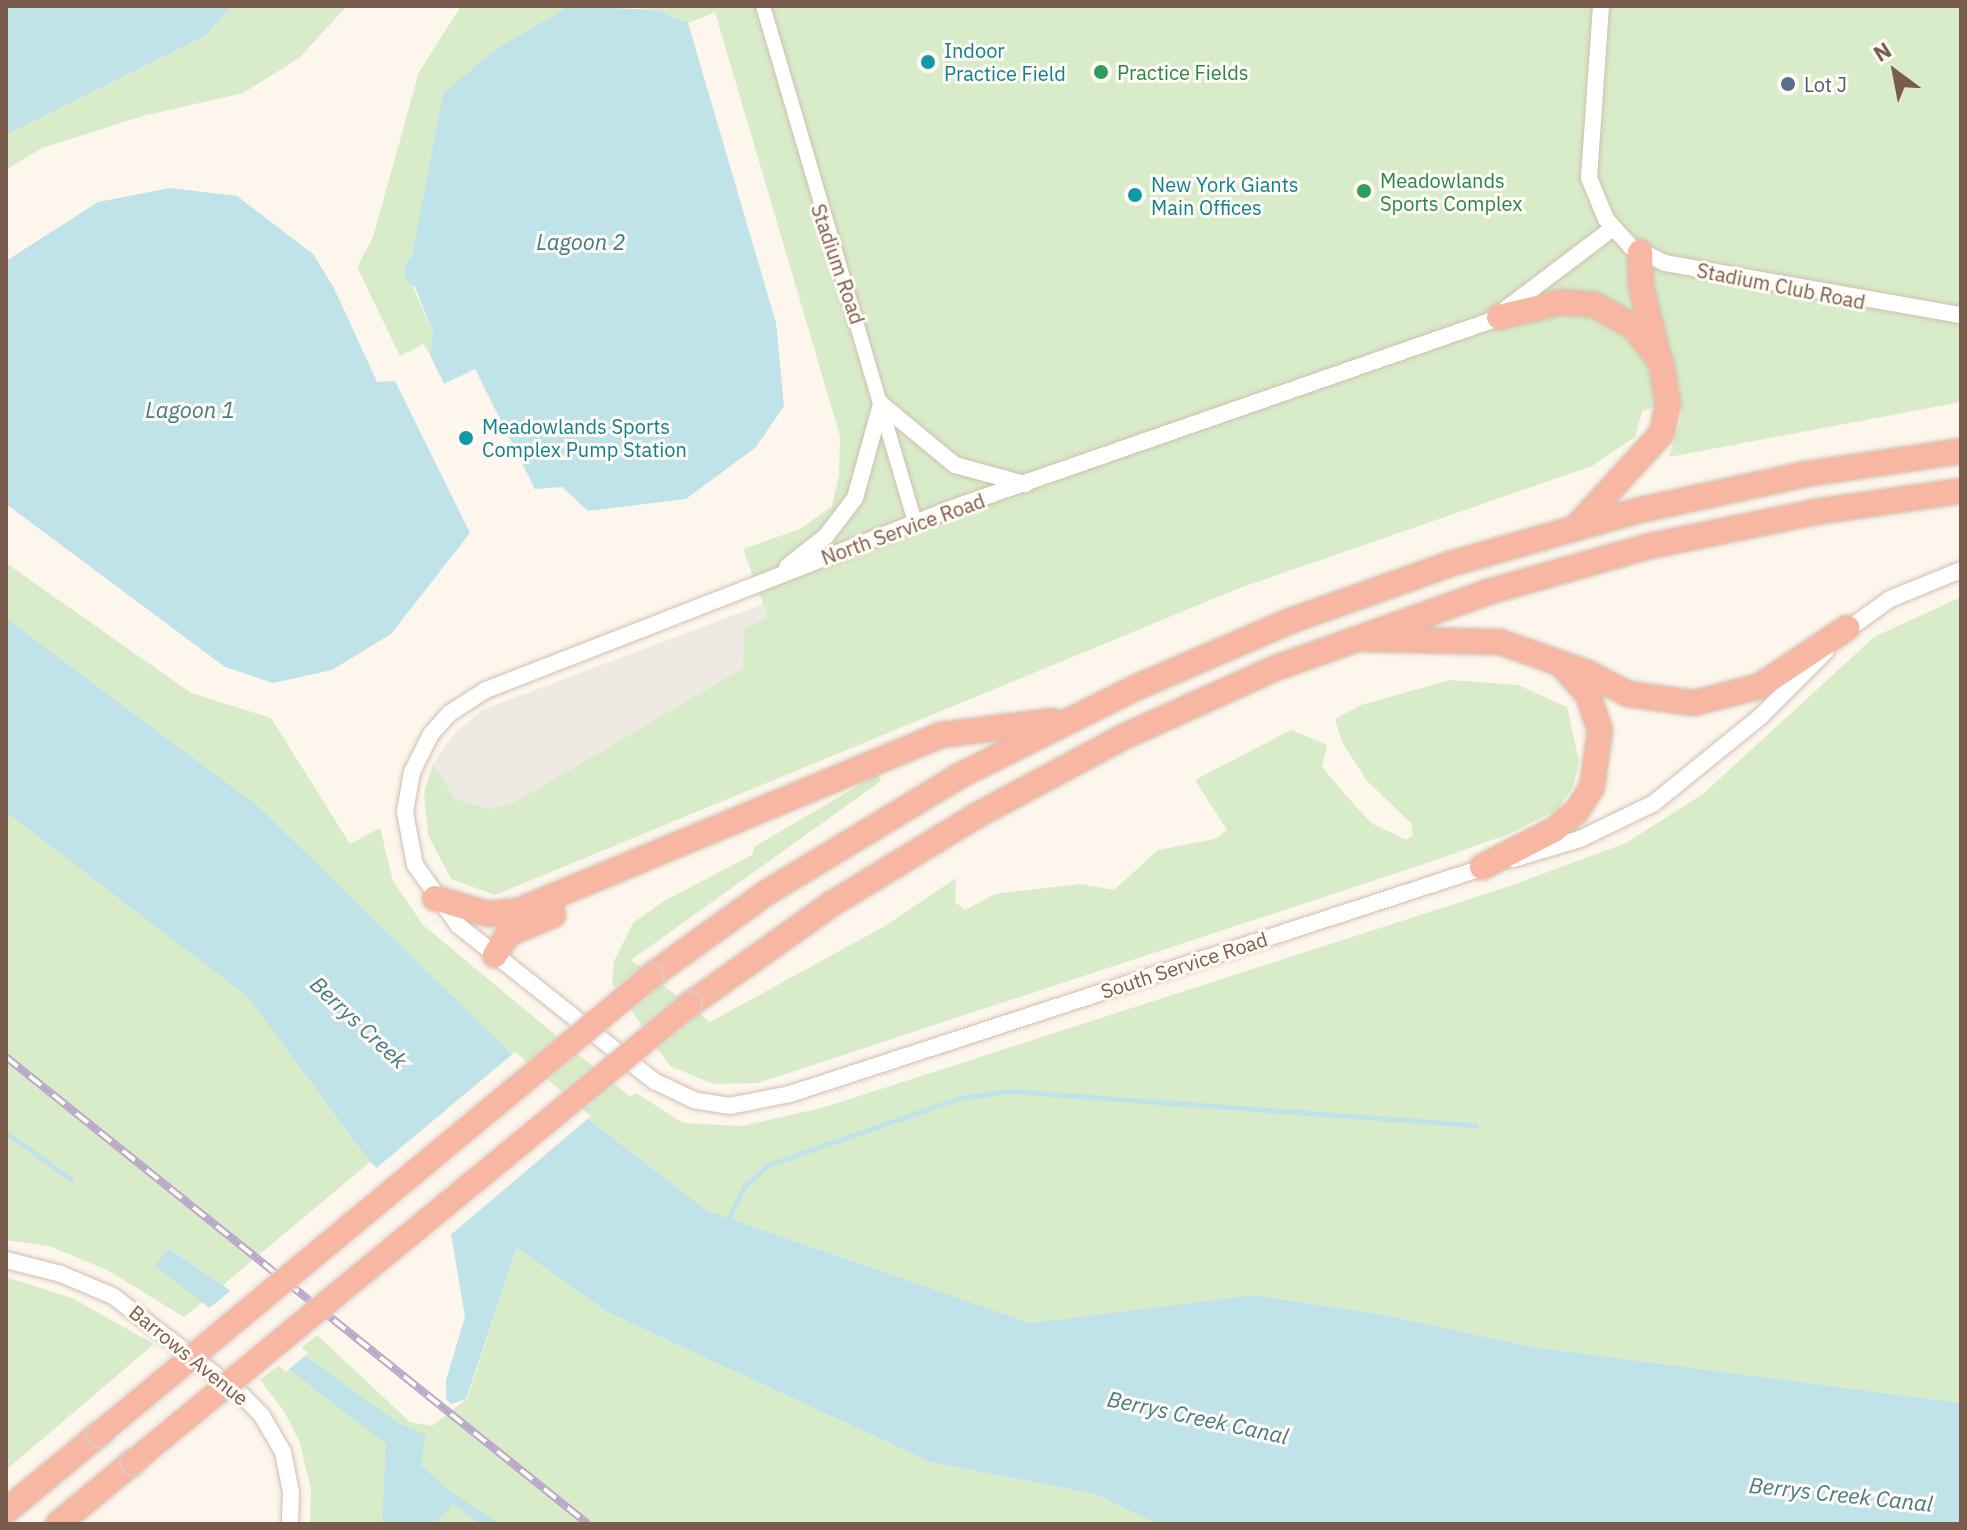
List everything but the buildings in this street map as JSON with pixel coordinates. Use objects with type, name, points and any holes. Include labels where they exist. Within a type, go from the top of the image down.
[{"type":"highway","points":[[1577,526],[1662,433],[1668,394],[1641,286],[1640,252]]},
{"type":"highway","points":[[1499,317],[1562,302],[1595,305],[1626,320],[1658,355]]},
{"type":"highway","points":[[6,1511],[651,976],[861,833],[1070,719],[1342,601],[1577,526],[1851,467],[1961,437]]},
{"type":"highway","points":[[1851,467],[1961,451]]},
{"type":"highway","points":[[58,1524],[689,1005],[830,905],[1009,798],[1173,714],[1352,639],[1500,588],[1650,546],[1815,512],[1961,491]]},
{"type":"highway","points":[[1352,639],[1500,642],[1552,659],[1641,698],[1709,702],[1760,686],[1847,628]]},
{"type":"highway","points":[[1482,867],[1567,821],[1597,774],[1601,745],[1593,706],[1574,676],[1552,659]]},
{"type":"highway","points":[[435,898],[481,913],[518,911],[941,735],[1070,719]]},
{"type":"highway","points":[[495,955],[515,930],[780,819],[876,762]]},
{"type":"street","name":"Stadium Road","points":[[763,6],[813,191],[915,522]]},
{"type":"street","name":"Stadium Club Road","points":[[1601,6],[1588,167],[1595,199],[1613,228],[1640,252],[1688,268],[1961,315]]},
{"type":"street","name":"North Service Road","points":[[495,955],[435,898],[410,853],[406,799],[423,747],[450,713],[499,685],[915,522],[1499,317],[1613,228]]},
{"type":"street","points":[[775,577],[826,536],[855,498],[881,404],[955,465],[1026,484]]},
{"type":"street","name":"South Service Road","points":[[495,955],[664,1087],[706,1103],[753,1104],[1482,867],[1571,843],[1654,803],[1761,716],[1847,628],[1890,599],[1961,570]]},
{"type":"street","name":"Barrows Avenue","points":[[6,1260],[61,1274],[113,1296],[243,1396],[262,1416],[283,1452],[291,1492],[290,1524]]},
{"type":"shaded area","points":[[779,598],[743,668],[515,802],[492,809],[455,799],[433,764],[453,735],[482,710]]},
{"type":"green space","points":[[232,6],[347,6],[299,58],[243,93],[143,116],[42,148],[6,170],[6,135],[205,36]]},
{"type":"green space","points":[[461,6],[570,6],[443,93],[412,256],[404,267],[433,332],[430,355],[424,344],[400,356],[357,267],[373,237],[419,72]]},
{"type":"green space","name":"Meadowlands Sports Complex","points":[[620,6],[1961,6],[1961,402],[1669,457],[1682,415],[1680,400],[1642,411],[1635,437],[1592,466],[1237,589],[495,895],[451,879],[428,835],[424,792],[433,764],[455,799],[491,809],[515,802],[743,668],[744,629],[768,617],[743,549],[800,529],[832,506],[839,475],[840,436],[715,12],[688,23],[657,10]]},
{"type":"green space","points":[[6,563],[191,693],[271,718],[350,844],[380,828],[393,881],[423,925],[630,1097],[636,1093],[683,1123],[743,1126],[825,1107],[1510,886],[1626,843],[1703,794],[1874,637],[1961,597],[1961,1403],[1533,1347],[1380,1314],[1253,1295],[1031,1323],[708,1211],[597,1126],[506,1048],[258,806],[6,618]]},
{"type":"green space","points":[[1450,680],[1518,685],[1567,707],[1579,762],[1573,787],[1558,809],[1509,834],[1424,864],[758,1083],[713,1084],[670,1066],[612,983],[614,961],[633,923],[664,901],[752,855],[754,847],[878,774],[881,781],[631,960],[710,1022],[885,926],[956,878],[955,902],[965,910],[995,894],[1080,884],[1114,890],[1158,850],[1215,839],[1227,830],[1195,780],[1291,730],[1327,745],[1322,767],[1371,823],[1406,840],[1413,835],[1411,823],[1367,781],[1342,742],[1335,719],[1361,705]]},
{"type":"green space","points":[[6,812],[249,997],[370,1162],[223,1285],[170,1248],[156,1266],[204,1301],[184,1317],[109,1271],[49,1246],[6,1240]]},
{"type":"green space","points":[[517,1248],[607,1312],[930,1462],[1095,1494],[1157,1524],[310,1524],[311,1490],[300,1443],[284,1411],[260,1380],[317,1335],[410,1422],[432,1426],[467,1399]]},
{"type":"green space","points":[[6,1277],[72,1298],[154,1344],[6,1470]]},
{"type":"water","points":[[6,6],[232,6],[205,36],[6,135]]},
{"type":"water","name":"Lagoon 2","points":[[570,6],[657,10],[688,23],[776,323],[784,406],[756,447],[686,499],[588,511],[562,487],[535,489],[475,369],[444,384],[430,355],[433,332],[415,287],[406,281],[404,267],[412,255],[443,93],[498,48]]},
{"type":"water","name":"Lagoon 1","points":[[170,188],[237,196],[313,254],[334,288],[377,382],[395,381],[470,533],[391,634],[332,670],[273,683],[225,667],[6,504],[6,261],[98,202]]},
{"type":"water","points":[[6,618],[258,806],[506,1048],[597,1126],[708,1211],[1031,1323],[1253,1295],[1380,1314],[1533,1347],[1961,1403],[1961,1524],[1157,1524],[1095,1494],[930,1462],[607,1312],[517,1248],[466,1399],[451,1404],[446,1399],[446,1380],[465,1317],[451,1234],[370,1162],[248,997],[6,812]]},
{"type":"water","points":[[169,1248],[223,1285],[308,1358],[398,1423],[426,1435],[421,1465],[443,1486],[500,1524],[480,1524],[453,1504],[435,1524],[382,1524],[386,1444],[155,1266]]},
{"type":"pier","points":[[515,1052],[591,1116],[448,1237],[374,1170]]},
{"type":"pier","points":[[233,1289],[308,1353],[286,1372],[208,1309]]},
{"type":"waterway","points":[[726,1224],[744,1187],[768,1165],[959,1098],[1009,1091],[1476,1125]]},
{"type":"waterway","points":[[6,1133],[71,1179]]},
{"type":"railway","points":[[6,1057],[588,1524]]},
{"type":"place","name":"Indoor Practice Field","points":[[928,62]]},
{"type":"place","name":"Practice Fields","points":[[1101,72]]},
{"type":"place","name":"Lot J","points":[[1788,84]]},
{"type":"place","name":"Meadowlands Sports Complex","points":[[1364,191]]},
{"type":"place","name":"New York Giants Main Offices","points":[[1135,195]]},
{"type":"place","name":"Meadowlands Sports Complex Pump Station","points":[[466,438]]},
{"type":"water label","name":"Berrys Creek","points":[[359,1022]]},
{"type":"water label","name":"Berrys Creek Canal","points":[[1198,1417]]},
{"type":"water label","name":"Berrys Creek Canal","points":[[1841,1494]]}]
